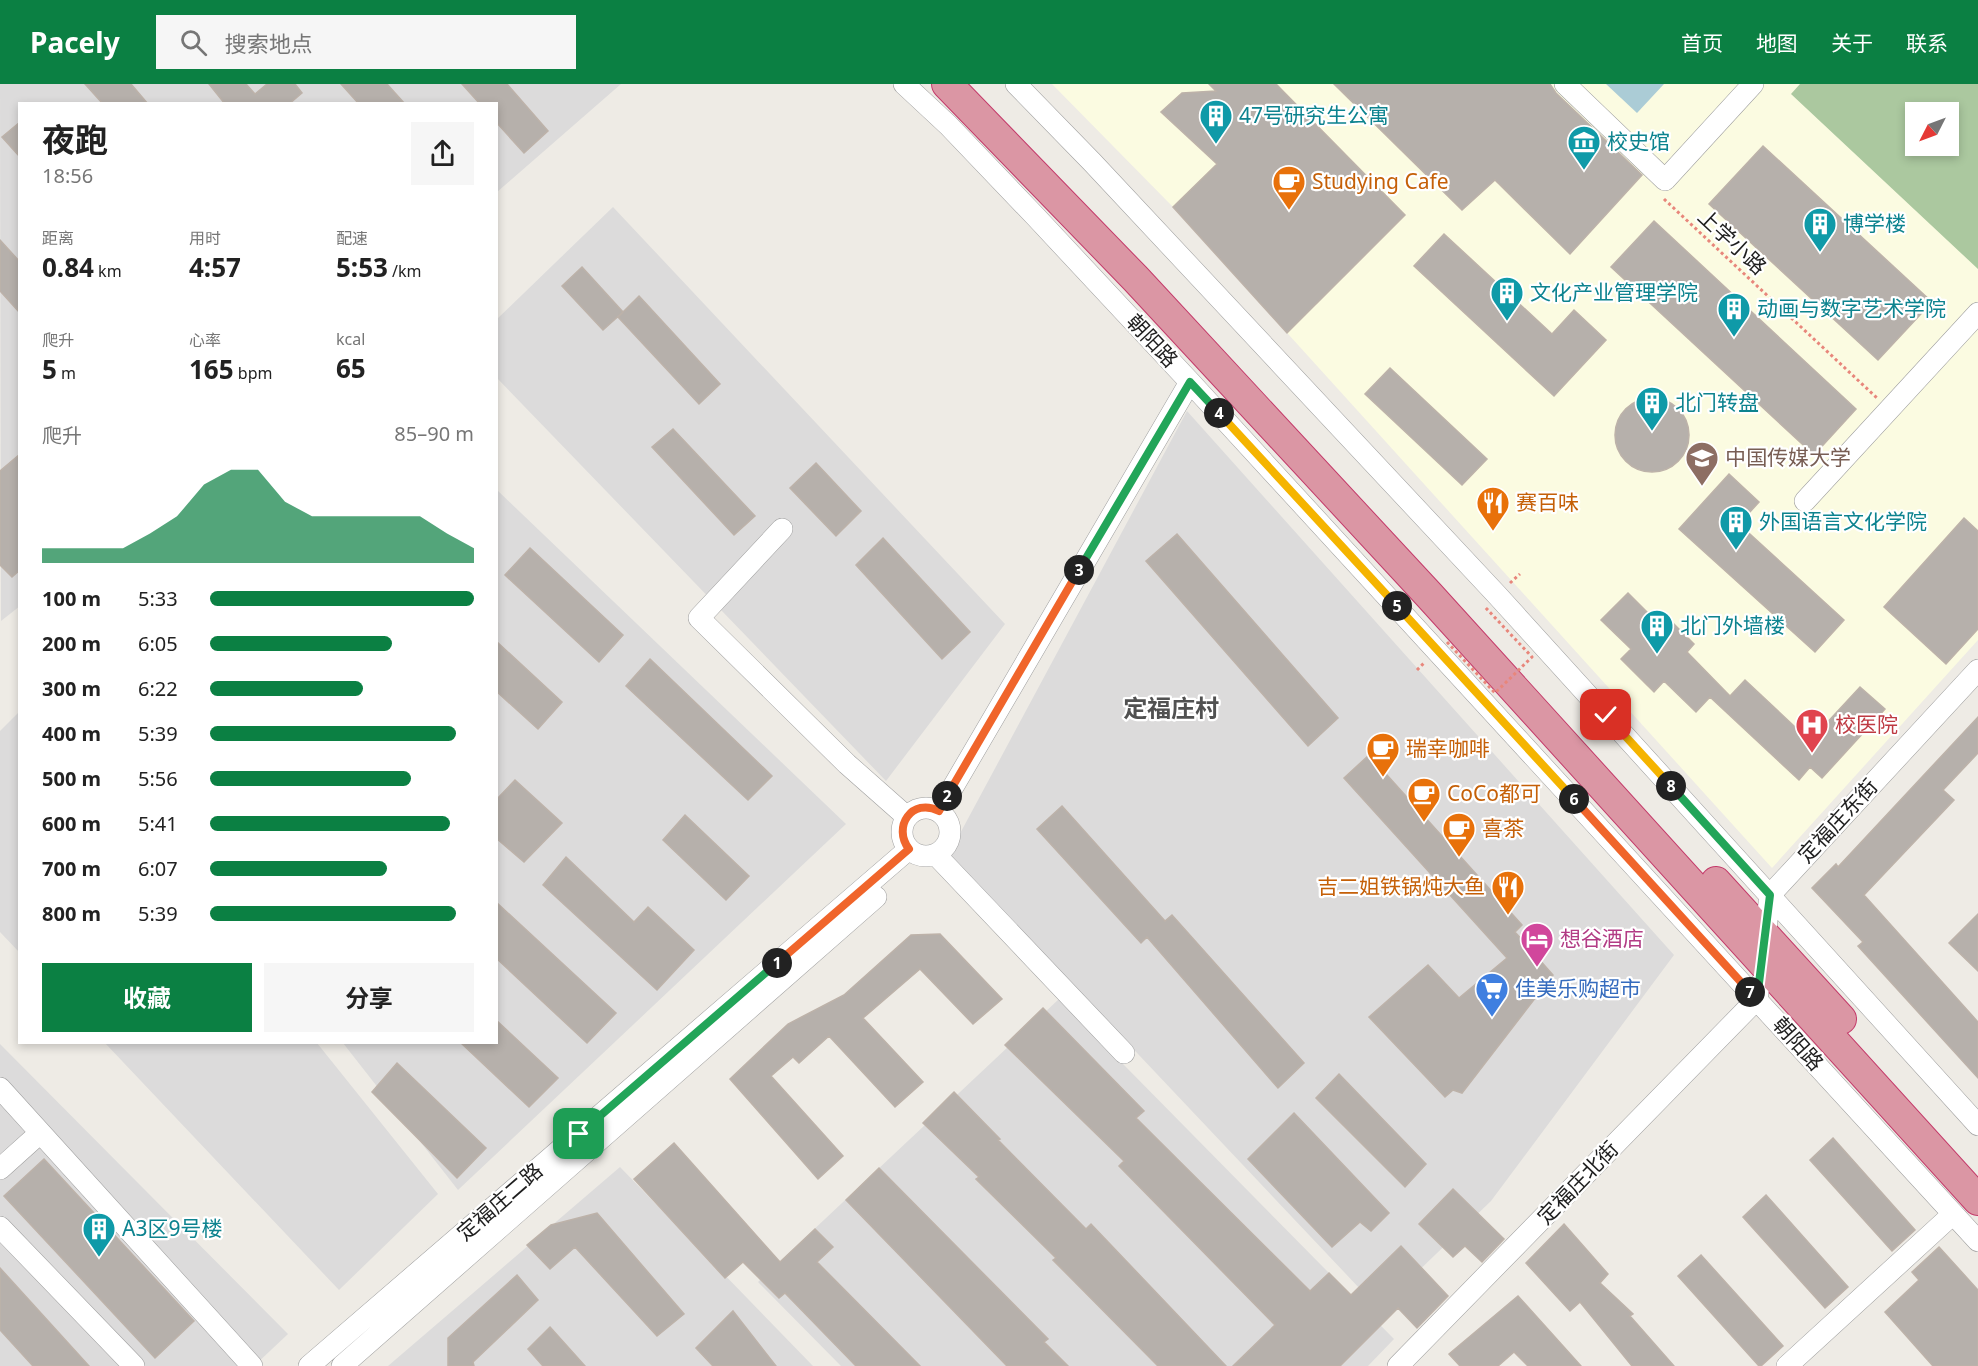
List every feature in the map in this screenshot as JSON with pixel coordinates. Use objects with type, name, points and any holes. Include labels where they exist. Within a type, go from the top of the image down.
[{"type":"highway","name":"朝阳路","points":[[947,84],[1136,279],[1380,543],[1763,949],[1978,1171]]},
{"type":"highway","name":"朝阳路","points":[[973,84],[1165,284],[1763,949],[1965,1207]]},
{"type":"street","name":"朝阳路","points":[[904,84],[948,125],[1190,382],[1757,999],[1965,1207],[1978,1241]]},
{"type":"street","points":[[1016,84],[1092,162],[1473,570],[1978,1125]]},
{"type":"street","points":[[1565,84],[1665,180],[1754,84]]},
{"type":"street","points":[[1805,501],[1978,313]]},
{"type":"street","points":[[1124,1053],[922,853],[902,836],[907,817],[914,810],[924,807],[939,811],[1190,382]]},
{"type":"street","points":[[782,529],[699,618],[847,764],[907,817]]},
{"type":"street","name":"定福庄东街","points":[[1770,895],[1978,670]]},
{"type":"street","name":"定福庄二路","points":[[314,1364],[922,853],[946,846],[951,834],[949,822],[939,811]]},
{"type":"street","name":"定福庄二路","points":[[342,1366],[922,853]]},
{"type":"street","points":[[1757,999],[1770,895]]},
{"type":"street","name":"定福庄北街","points":[[1398,1366],[1757,999]]},
{"type":"street","points":[[0,1088],[252,1366]]},
{"type":"street","points":[[0,1169],[40,1133]]},
{"type":"street","points":[[1787,1366],[1965,1207]]},
{"type":"street","points":[[0,1227],[134,1366]]},
{"type":"path","name":"上学小路","points":[[1659,194],[1889,410]]},
{"type":"path","points":[[1448,642],[1495,693],[1533,657],[1485,606]]},
{"type":"shaded area","points":[[0,84],[621,84],[498,191],[498,102],[18,102],[18,608],[1,621]]},
{"type":"shaded area","name":"中国传媒大学","points":[[1052,84],[1978,84],[1978,640],[1772,868],[1173,207]]},
{"type":"shaded area","points":[[613,207],[1005,624],[886,781],[498,379],[498,318]]},
{"type":"shaded area","points":[[1187,411],[1674,955],[1491,1201],[1379,1309],[949,854]]},
{"type":"shaded area","points":[[498,491],[846,824],[458,1190],[344,1044],[498,1044]]},
{"type":"shaded area","points":[[18,713],[18,951],[0,932],[0,731]]},
{"type":"shaded area","points":[[1059,999],[1394,1339],[1368,1366],[841,1366],[758,1282]]},
{"type":"shaded area","points":[[0,1044],[288,1334],[254,1366],[0,1366]]},
{"type":"shaded area","points":[[106,1044],[318,1044],[438,1194],[339,1290]]},
{"type":"shaded area","points":[[620,1167],[813,1366],[388,1366]]},
{"type":"green space","points":[[1800,84],[1978,84],[1978,269],[1791,94]]},
{"type":"water","points":[[1606,84],[1664,84],[1637,113]]},
{"type":"building","points":[[85,84],[131,84],[146,102],[101,102]]},
{"type":"building","points":[[209,84],[246,84],[255,94],[267,84],[295,84],[302,93],[291,102],[223,102]]},
{"type":"building","points":[[341,84],[387,84],[403,102],[357,102]]},
{"type":"building","points":[[462,84],[507,84],[548,131],[524,153],[498,124],[498,102],[478,102]]},
{"type":"building","name":"Studying Cafe","points":[[1209,84],[1276,84],[1405,215],[1287,333],[1173,207],[1217,164],[1161,112],[1182,93],[1216,91]]},
{"type":"building","points":[[1334,84],[1550,84],[1556,93],[1642,175],[1570,254],[1495,180],[1462,210]]},
{"type":"building","points":[[18,124],[18,155],[2,137]]},
{"type":"building","name":"博学楼","points":[[1763,146],[1932,302],[1878,360],[1709,204]]},
{"type":"building","name":"动画与数字艺术学院","points":[[1654,221],[1856,409],[1814,455],[1611,267]]},
{"type":"building","name":"文化产业管理学院","points":[[1444,234],[1552,334],[1574,310],[1606,340],[1554,396],[1414,266]]},
{"type":"building","points":[[0,240],[18,260],[18,311],[0,291]]},
{"type":"building","points":[[582,267],[623,312],[603,330],[562,286]]},
{"type":"building","points":[[639,296],[720,384],[699,404],[618,317]]},
{"type":"building","points":[[1390,368],[1487,459],[1462,485],[1365,394]]},
{"type":"building","name":"北门转盘","points":[[1652,398],[1673,404],[1683,414],[1689,435],[1683,456],[1673,466],[1652,472],[1631,466],[1621,456],[1615,435],[1621,414],[1631,404]]},
{"type":"building","points":[[673,429],[755,516],[734,535],[652,447]]},
{"type":"building","points":[[18,456],[18,572],[12,577],[0,565],[0,471]]},
{"type":"building","points":[[816,463],[861,511],[836,536],[790,488]]},
{"type":"building","name":"外国语言文化学院","points":[[1729,474],[1759,502],[1739,524],[1844,620],[1815,652],[1679,529]]},
{"type":"building","points":[[1964,518],[1978,531],[1978,629],[1946,664],[1884,607]]},
{"type":"building","points":[[1177,534],[1338,718],[1308,746],[1146,561]]},
{"type":"building","points":[[883,538],[970,632],[942,659],[856,565]]},
{"type":"building","points":[[530,548],[623,635],[599,662],[505,575]]},
{"type":"building","points":[[1628,593],[1656,621],[1663,613],[1694,644],[1687,652],[1730,696],[1745,680],[1810,741],[1860,687],[1885,709],[1822,778],[1810,767],[1799,780],[1710,697],[1696,712],[1664,681],[1654,692],[1621,659],[1631,649],[1601,620]]},
{"type":"building","points":[[498,643],[562,702],[538,729],[498,693]]},
{"type":"building","points":[[650,659],[772,776],[748,800],[626,686]]},
{"type":"building","points":[[1978,717],[1978,753],[1943,790],[1954,800],[1864,895],[1978,1022],[1978,1078],[1858,946],[1863,942],[1812,888],[1836,864],[1838,867]]},
{"type":"building","points":[[1369,755],[1522,925],[1515,932],[1553,975],[1462,1093],[1453,1090],[1445,1097],[1369,1017],[1428,965],[1459,998],[1507,958],[1344,778]]},
{"type":"building","points":[[515,780],[562,823],[524,862],[498,840],[498,798]]},
{"type":"building","points":[[1062,806],[1165,921],[1172,915],[1304,1063],[1278,1088],[1147,937],[1141,943],[1037,829]]},
{"type":"building","points":[[685,815],[749,876],[726,900],[663,840]]},
{"type":"building","points":[[566,857],[634,922],[648,907],[694,950],[657,990],[543,885]]},
{"type":"building","points":[[498,904],[616,1013],[587,1043],[498,960]]},
{"type":"building","points":[[1978,914],[1978,971],[1949,943]]},
{"type":"building","points":[[940,934],[1002,999],[973,1024],[920,969],[863,1018],[923,1082],[895,1107],[829,1036],[799,1063],[793,1057],[771,1076],[843,1156],[818,1179],[730,1079],[788,1024],[844,995],[911,935]]},
{"type":"building","points":[[1043,1008],[1144,1111],[1136,1118],[1310,1291],[1329,1273],[1351,1295],[1401,1246],[1448,1296],[1417,1328],[1398,1308],[1340,1366],[1233,1366],[1275,1325],[1119,1166],[1124,1161],[1005,1045]]},
{"type":"building","points":[[498,1022],[558,1078],[529,1107],[462,1044],[498,1044]]},
{"type":"building","points":[[397,1063],[486,1148],[457,1178],[372,1092]]},
{"type":"building","points":[[1339,1074],[1426,1164],[1405,1187],[1316,1098]]},
{"type":"building","points":[[954,1092],[1086,1229],[1091,1224],[1226,1366],[1158,1366],[1053,1260],[1056,1258],[976,1179],[979,1177],[923,1123]]},
{"type":"building","points":[[1294,1113],[1389,1213],[1371,1231],[1360,1222],[1332,1247],[1248,1159]]},
{"type":"building","points":[[1833,1138],[1915,1230],[1892,1251],[1810,1160]]},
{"type":"building","points":[[674,1143],[780,1262],[815,1229],[833,1247],[817,1262],[920,1366],[856,1366],[785,1293],[779,1298],[743,1262],[725,1278],[634,1179]]},
{"type":"building","name":"A3区9号楼","points":[[44,1159],[194,1321],[155,1358],[4,1196]]},
{"type":"building","points":[[879,1168],[1048,1339],[1044,1342],[1068,1366],[1007,1366],[846,1200]]},
{"type":"building","points":[[1453,1189],[1504,1239],[1482,1262],[1465,1246],[1453,1257],[1419,1224]]},
{"type":"building","points":[[1766,1195],[1848,1287],[1825,1308],[1743,1217]]},
{"type":"building","points":[[597,1213],[684,1314],[657,1336],[575,1247],[550,1269],[527,1245],[551,1225]]},
{"type":"building","points":[[1564,1224],[1608,1274],[1600,1283],[1633,1314],[1630,1316],[1674,1366],[1632,1366],[1580,1302],[1570,1311],[1526,1263]]},
{"type":"building","points":[[1939,1247],[1978,1290],[1978,1366],[1933,1366],[1885,1312],[1919,1280],[1912,1272]]},
{"type":"building","points":[[1701,1255],[1783,1346],[1761,1366],[1678,1276]]},
{"type":"building","points":[[0,1268],[89,1366],[33,1366],[0,1330]]},
{"type":"building","points":[[517,1275],[538,1300],[473,1362],[474,1366],[448,1366],[448,1338]]},
{"type":"building","points":[[1518,1296],[1581,1366],[1528,1366],[1514,1352],[1498,1366],[1460,1366],[1449,1354]]},
{"type":"building","points":[[733,1311],[776,1366],[713,1366],[696,1348]]},
{"type":"building","points":[[550,1327],[585,1366],[543,1366],[528,1349]]},
{"type":"place","name":"47号研究生公寓","points":[[1216,145]]},
{"type":"place","name":"校史馆","points":[[1584,171]]},
{"type":"place","name":"Studying Cafe","points":[[1289,211]]},
{"type":"place","name":"博学楼","points":[[1820,253]]},
{"type":"place","name":"文化产业管理学院","points":[[1507,322]]},
{"type":"place","name":"动画与数字艺术学院","points":[[1734,338]]},
{"type":"place","name":"北门转盘","points":[[1652,432]]},
{"type":"place","name":"中国传媒大学","points":[[1702,487]]},
{"type":"place","name":"赛百味","points":[[1493,532]]},
{"type":"place","name":"外国语言文化学院","points":[[1736,551]]},
{"type":"place","name":"北门外墙楼","points":[[1657,655]]},
{"type":"place","name":"校医院","points":[[1812,754]]},
{"type":"place","name":"瑞幸咖啡","points":[[1383,778]]},
{"type":"place","name":"CoCo都可","points":[[1424,823]]},
{"type":"place","name":"喜茶","points":[[1459,858]]},
{"type":"place","name":"吉二姐铁锅炖大鱼","points":[[1508,916]]},
{"type":"place","name":"想谷酒店","points":[[1537,968]]},
{"type":"place","name":"佳美乐购超市","points":[[1492,1018]]},
{"type":"place","name":"A3区9号楼","points":[[99,1258]]},
{"type":"district","name":"定福庄村","points":[[1171,709]]},
{"type":"route","points":[[579,1134],[909,849],[902,836],[904,821],[919,808],[934,808],[939,811],[1190,382],[1757,999],[1770,895],[1606,715]]}]
